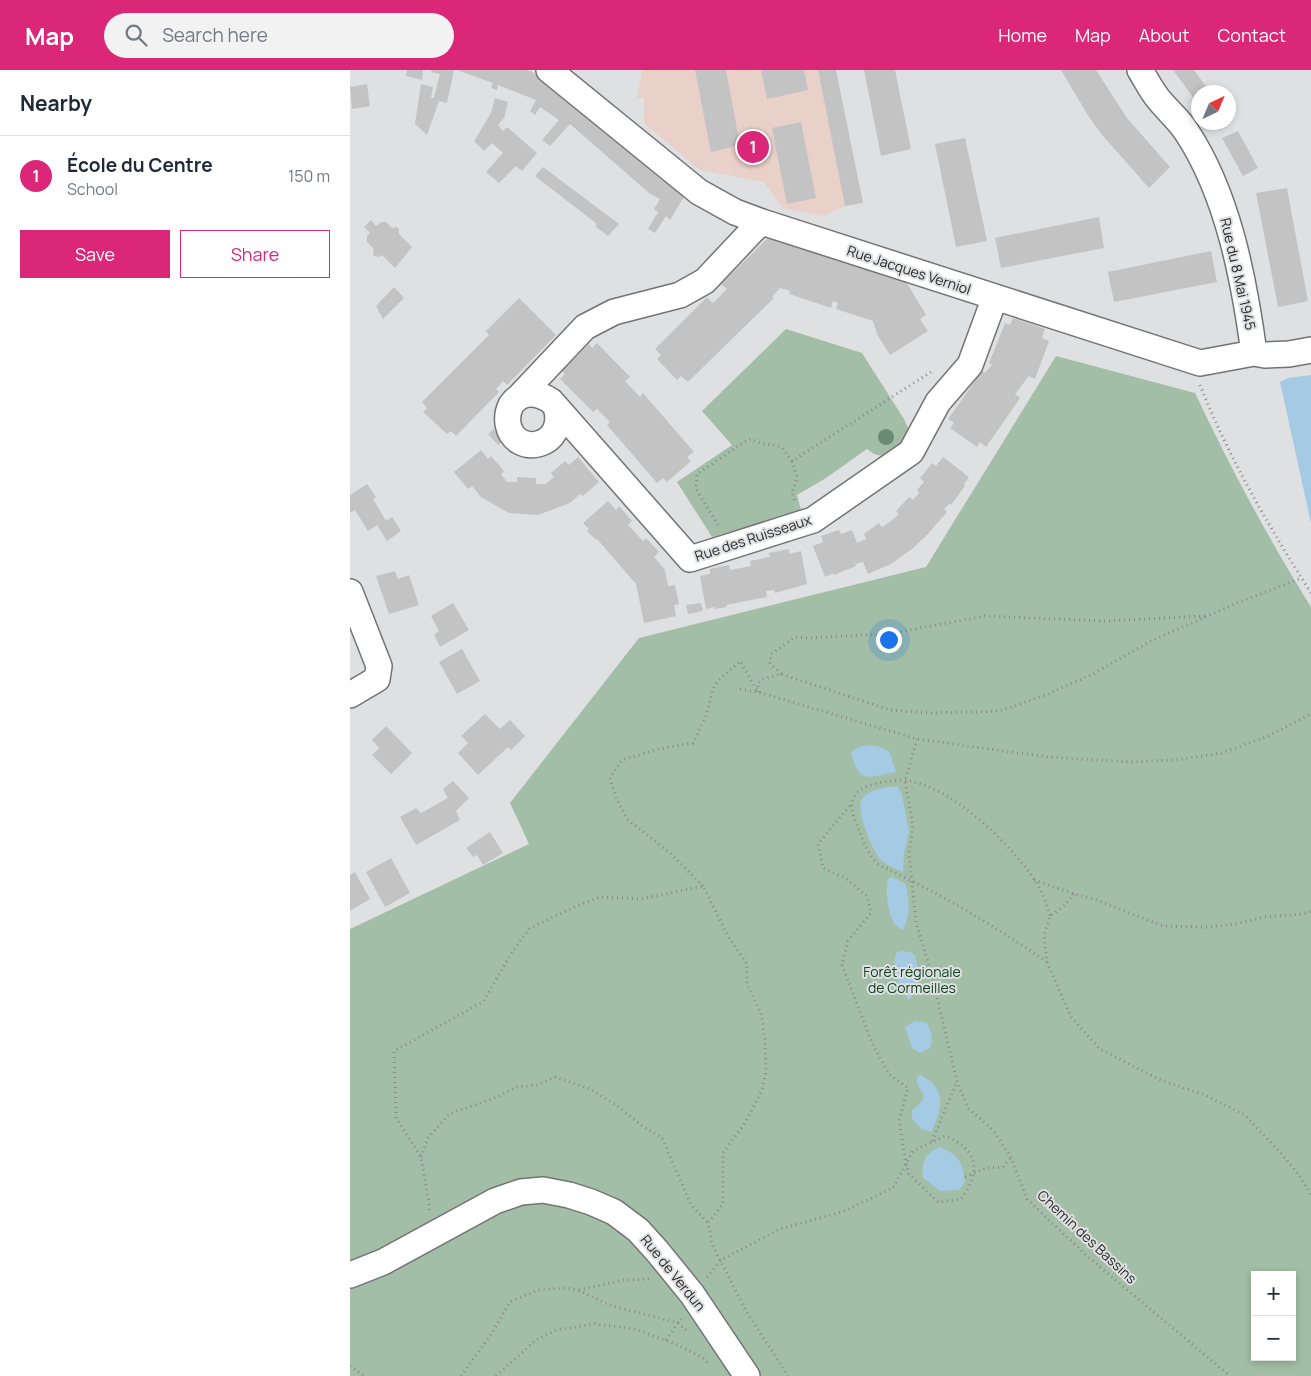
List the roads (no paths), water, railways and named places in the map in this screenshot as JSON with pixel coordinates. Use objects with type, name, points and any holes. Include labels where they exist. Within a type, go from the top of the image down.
[{"type":"street","name":"Rue Jacques Verniol","points":[[549,70],[699,192],[735,212],[762,222],[1200,364],[1254,353],[1265,355],[1289,354],[1311,350]]},
{"type":"street","name":"Rue du 8 Mai 1945","points":[[1140,70],[1154,94],[1186,130],[1210,173],[1231,232],[1251,327],[1254,353]]},
{"type":"street","points":[[518,398],[535,393],[544,396],[556,407],[558,423],[556,431],[544,442],[536,445],[520,442],[509,429],[508,412],[512,404],[585,327],[614,312],[680,295],[706,281],[762,222]]},
{"type":"street","name":"Rue des Ruisseaux","points":[[556,407],[690,559],[813,520],[882,470],[911,452],[938,402],[970,365],[995,297]]},
{"type":"street","points":[[350,592],[379,666],[377,679],[350,696]]},
{"type":"street","name":"Rue de Verdun","points":[[350,1275],[383,1262],[495,1201],[521,1192],[543,1190],[569,1195],[614,1212],[638,1230],[692,1294],[747,1376]]},
{"type":"street","name":"Rue de Verdun","points":[[350,1286],[383,1262]]},
{"type":"water","points":[[1311,375],[1311,523],[1280,382],[1288,378]]},
{"type":"water","points":[[869,745],[889,751],[896,772],[872,777],[861,774],[857,770],[851,752],[859,747]]},
{"type":"water","points":[[898,786],[902,795],[909,832],[904,853],[903,872],[884,863],[878,856],[866,831],[860,804],[862,799],[869,793],[878,789]]},
{"type":"water","points":[[891,877],[906,884],[909,907],[903,930],[894,923],[889,908],[887,883]]},
{"type":"water","points":[[902,951],[915,955],[917,967],[918,979],[916,990],[909,1000],[902,990],[895,971],[897,952]]},
{"type":"water","points":[[915,1021],[927,1023],[932,1035],[930,1048],[920,1053],[912,1048],[905,1027]]},
{"type":"water","points":[[921,1075],[934,1085],[940,1097],[940,1108],[931,1132],[921,1129],[912,1118],[912,1110],[919,1104],[923,1096],[917,1082],[917,1076]]},
{"type":"water","points":[[940,1147],[955,1156],[961,1164],[965,1182],[959,1190],[940,1191],[923,1178],[925,1159],[931,1152]]},
{"type":"place","name":"École du Centre","points":[[753,147]]},
{"type":"park label","name":"Forêt régionale de Cormeilles","points":[[912,980]]}]
